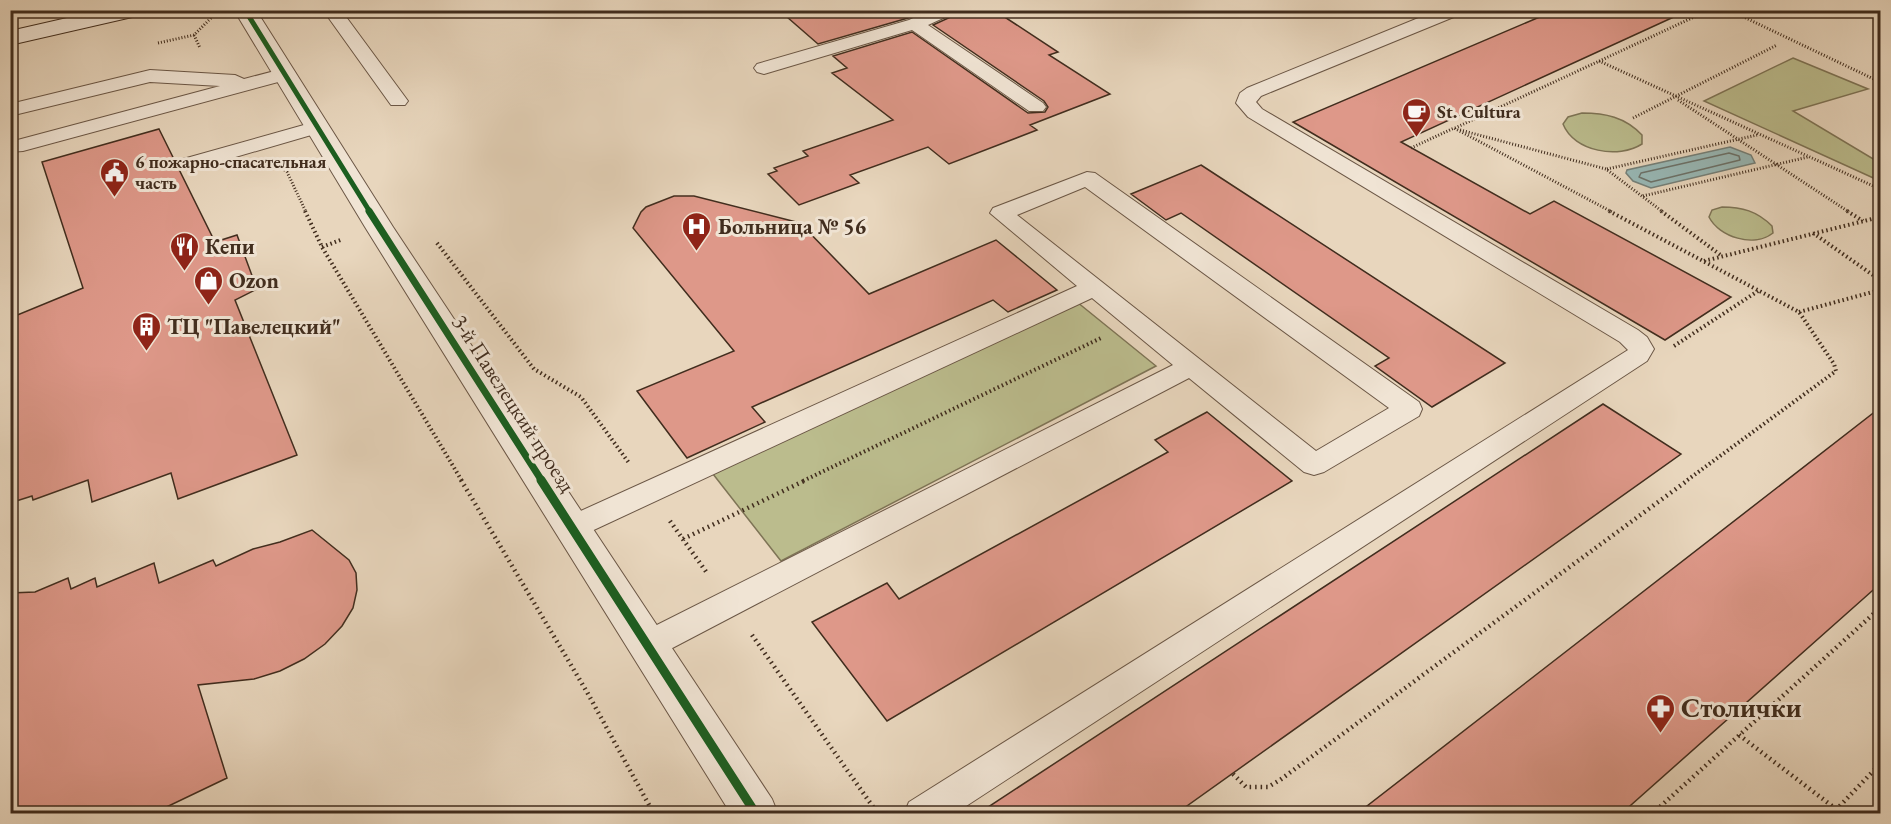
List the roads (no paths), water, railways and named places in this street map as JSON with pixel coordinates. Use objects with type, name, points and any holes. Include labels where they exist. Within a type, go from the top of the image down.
[{"type":"street","points":[[10,38],[133,10]]},
{"type":"street","name":"3-й Павелецкий проезд","points":[[245,10],[385,236],[756,813]]},
{"type":"lane","points":[[332,10],[398,100]]},
{"type":"lane","points":[[764,68],[915,24],[946,10]]},
{"type":"lane","points":[[922,813],[1638,355],[1641,349],[1638,343],[1629,336],[1255,113],[1246,103],[1247,97],[1254,92],[1455,10]]},
{"type":"lane","points":[[915,24],[1036,107]]},
{"type":"lane","points":[[16,147],[286,74]]},
{"type":"lane","points":[[10,110],[150,75],[257,82]]},
{"type":"lane","points":[[191,164],[318,127]]},
{"type":"lane","points":[[1087,178],[1408,409],[1314,465],[1094,288],[1001,213],[1087,178]]},
{"type":"lane","points":[[573,527],[1094,288]]},
{"type":"lane","points":[[648,645],[1191,366]]},
{"type":"water","points":[[1730,147],[1751,155],[1755,163],[1651,188],[1633,181],[1626,173],[1627,170]]},
{"type":"place","name":"St. Cultura","points":[[1416,138]]},
{"type":"place","name":"6 пожарно-спасательная часть","points":[[114,198]]},
{"type":"place","name":"Больница № 56","points":[[697,252]]},
{"type":"place","name":"Кепи","points":[[184,272]]},
{"type":"place","name":"Ozon","points":[[208,306]]},
{"type":"place","name":"ТЦ \"Павелецкий\"","points":[[146,352]]},
{"type":"place","name":"Столички","points":[[1660,734]]}]
